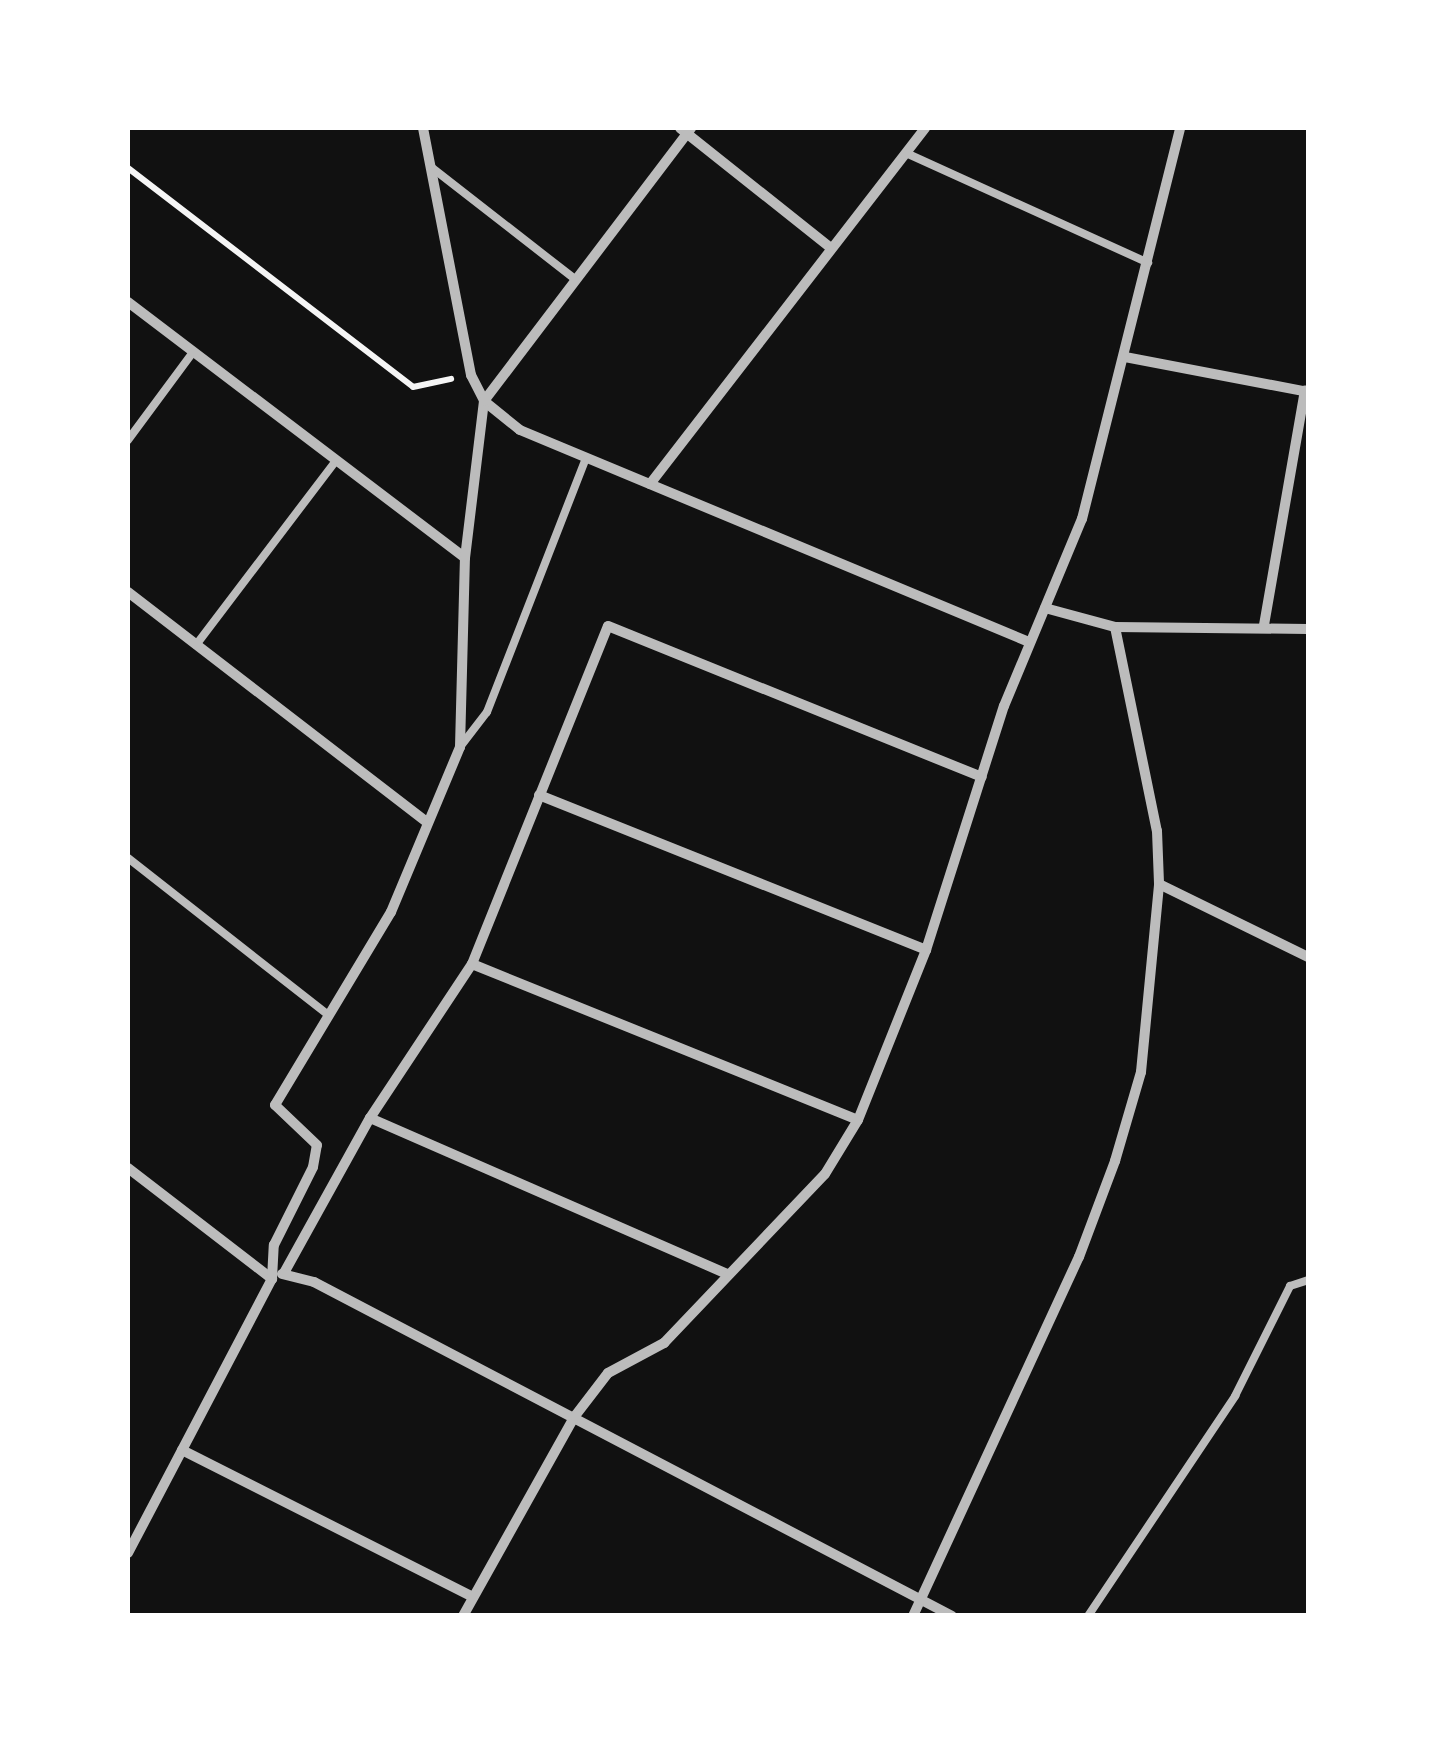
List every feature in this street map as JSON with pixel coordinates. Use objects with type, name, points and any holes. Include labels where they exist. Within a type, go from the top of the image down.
[{"type":"street","points":[[423,128],[472,374],[484,400],[520,430],[1029,642]]},
{"type":"street","points":[[650,484],[926,128]]},
{"type":"street","points":[[463,1616],[575,1416],[608,1373],[664,1343],[825,1174],[858,1120],[926,950],[1029,642],[1082,519],[1180,128]]},
{"type":"street","points":[[128,1553],[272,1279],[274,1245],[317,1146],[275,1105],[391,912],[460,747],[465,558],[484,400],[686,129],[830,248]]},
{"type":"street","points":[[128,302],[465,558]]},
{"type":"street","points":[[1125,357],[1307,392],[1264,625]]},
{"type":"street","points":[[128,592],[427,822]]},
{"type":"street","points":[[1045,608],[1115,628],[1264,625],[1308,629]]},
{"type":"street","points":[[272,1279],[284,1273],[370,1118],[472,964],[608,626],[982,776]]},
{"type":"street","points":[[913,1616],[1079,1257],[1115,1161],[1141,1072],[1159,884],[1158,830],[1115,628]]},
{"type":"street","points":[[539,794],[926,950]]},
{"type":"street","points":[[1159,884],[1308,958]]},
{"type":"street","points":[[472,964],[858,1120]]},
{"type":"street","points":[[370,1118],[727,1274]]},
{"type":"street","points":[[128,1168],[272,1279]]},
{"type":"street","points":[[284,1273],[314,1282],[575,1416],[952,1616]]},
{"type":"street","points":[[182,1450],[472,1597]]},
{"type":"lane","points":[[906,153],[1148,262]]},
{"type":"lane","points":[[431,167],[576,280]]},
{"type":"lane","points":[[128,440],[193,352]]},
{"type":"lane","points":[[460,747],[487,712],[586,458]]},
{"type":"lane","points":[[196,645],[335,462]]},
{"type":"lane","points":[[128,858],[328,1015]]},
{"type":"lane","points":[[1088,1616],[1235,1396],[1290,1286],[1308,1280]]},
{"type":"path","points":[[128,168],[413,387],[472,374]]}]
